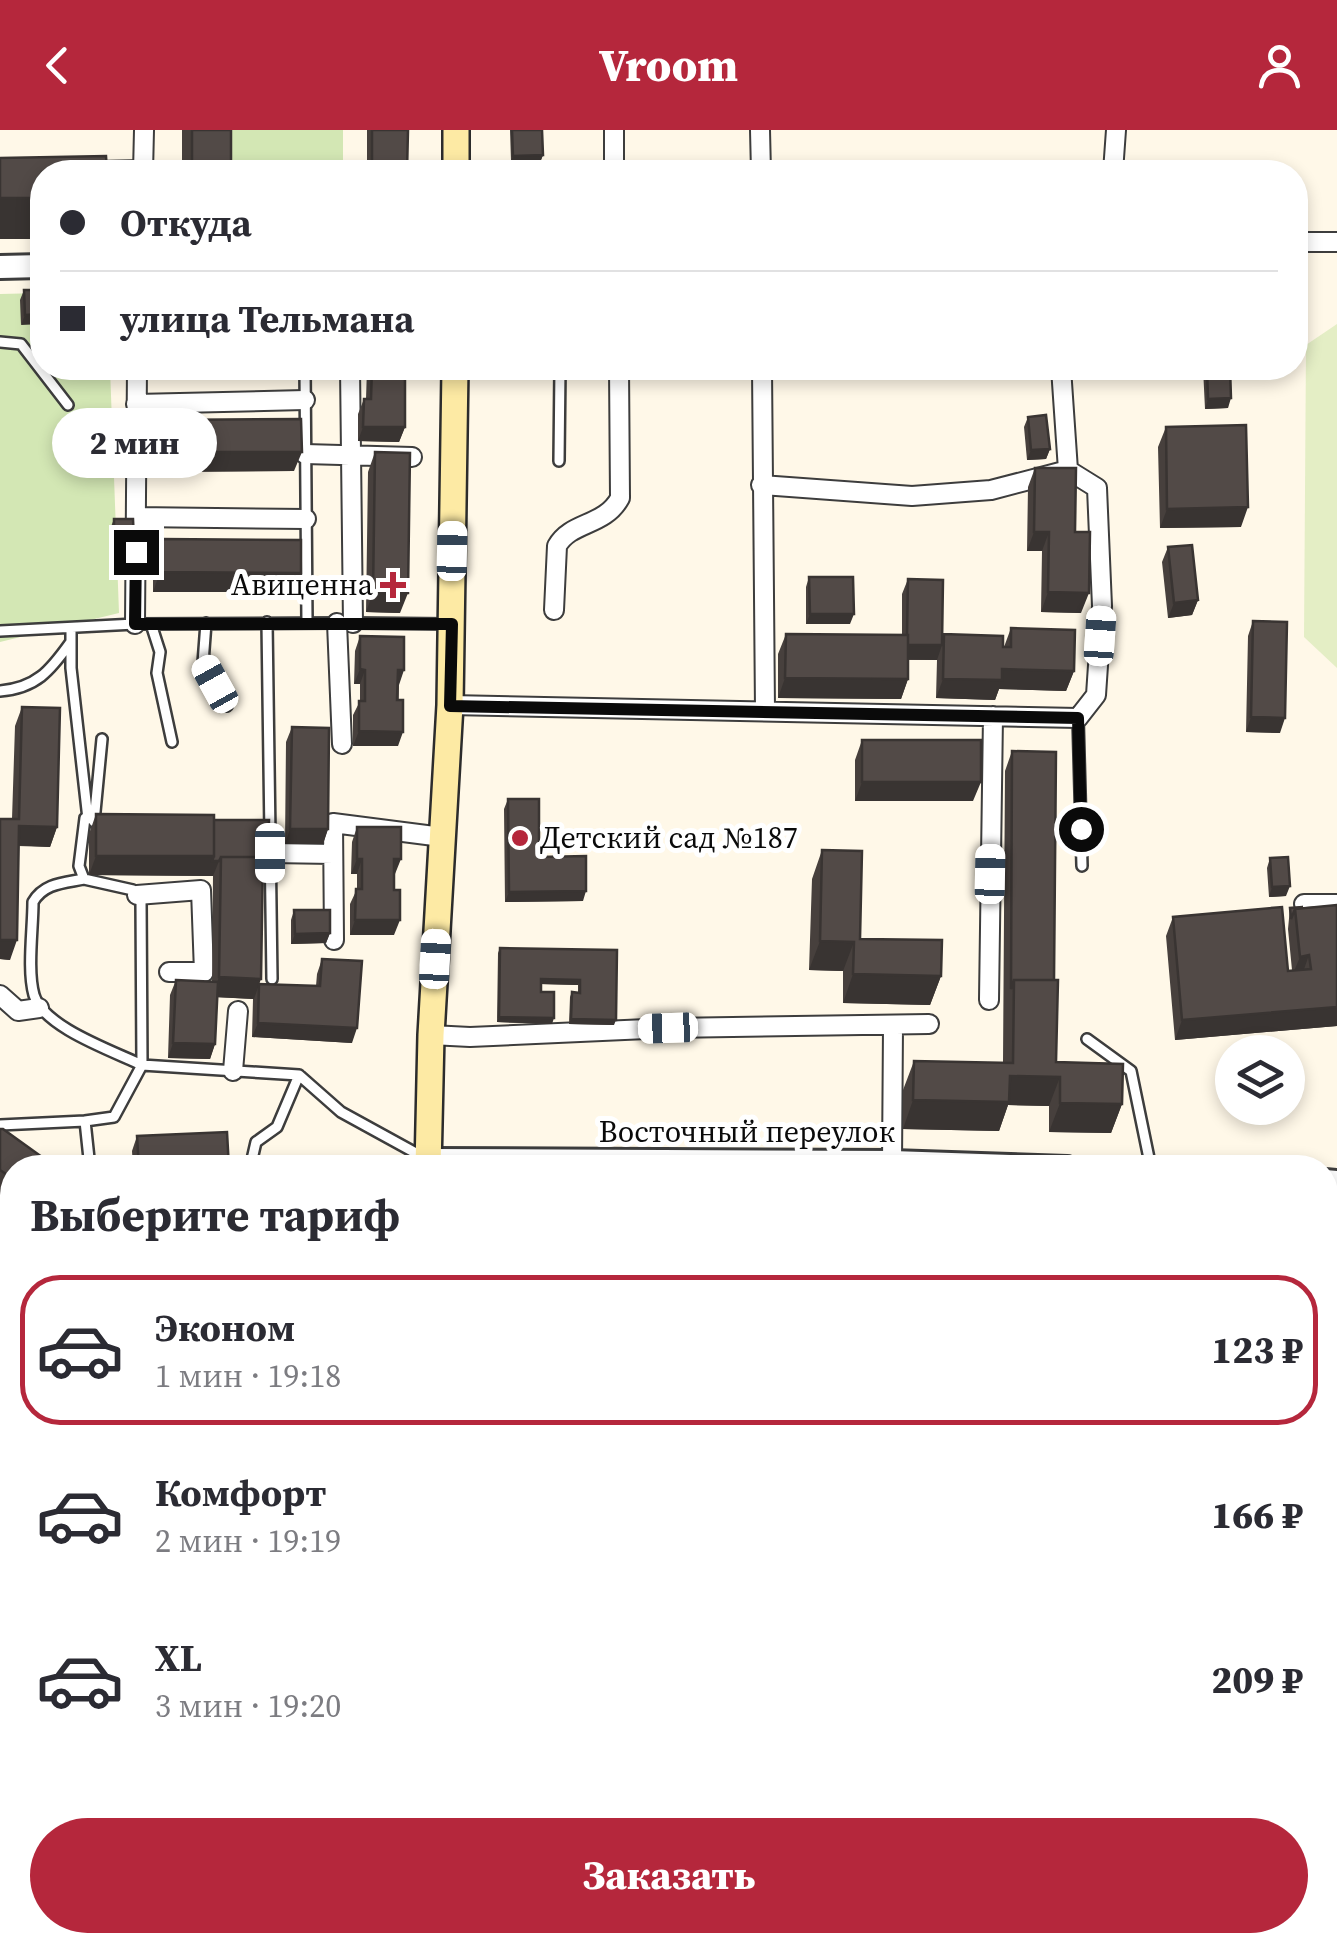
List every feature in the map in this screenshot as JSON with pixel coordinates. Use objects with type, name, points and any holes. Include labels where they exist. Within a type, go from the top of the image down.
[{"type":"main road","points":[[456,130],[456,160]]},
{"type":"main road","points":[[427,1155],[450,706],[455,380]]},
{"type":"street","points":[[143,160],[144,130]]},
{"type":"street","points":[[614,130],[614,160]]},
{"type":"street","points":[[760,130],[760,160]]},
{"type":"street","points":[[1114,160],[1116,130]]},
{"type":"street","points":[[1308,242],[1337,242]]},
{"type":"street","points":[[0,267],[30,266]]},
{"type":"street","points":[[137,380],[136,517],[143,624]]},
{"type":"street","points":[[342,744],[350,380]]},
{"type":"street","points":[[554,610],[560,539],[602,519],[620,498],[619,380]]},
{"type":"street","points":[[762,380],[765,710]]},
{"type":"street","points":[[1062,380],[1068,470]]},
{"type":"street","points":[[136,404],[305,400]]},
{"type":"street","points":[[305,454],[412,457]]},
{"type":"street","points":[[450,706],[1078,718],[1096,695],[1102,606],[1097,488],[1068,470],[991,490],[912,496],[761,485]]},
{"type":"street","points":[[136,517],[306,519]]},
{"type":"street","points":[[989,1000],[993,716]]},
{"type":"street","points":[[334,940],[333,823],[442,837]]},
{"type":"street","points":[[270,853],[332,854]]},
{"type":"street","points":[[137,895],[202,890],[204,972],[169,972]]},
{"type":"street","points":[[1304,904],[1337,904]]},
{"type":"street","points":[[0,996],[18,1011],[39,1008]]},
{"type":"street","points":[[233,1071],[238,1011]]},
{"type":"street","points":[[431,1035],[929,1024]]},
{"type":"street","points":[[892,1155],[893,1026]]},
{"type":"lane","points":[[0,342],[21,344],[30,356]]},
{"type":"lane","points":[[48,380],[68,406]]},
{"type":"lane","points":[[304,380],[306,622]]},
{"type":"lane","points":[[558,461],[560,380]]},
{"type":"lane","points":[[0,631],[267,622],[452,624]]},
{"type":"lane","points":[[267,622],[272,980]]},
{"type":"lane","points":[[206,623],[204,663],[227,706]]},
{"type":"lane","points":[[143,624],[160,652],[157,673],[172,742]]},
{"type":"lane","points":[[71,628],[90,820]]},
{"type":"lane","points":[[0,691],[18,690],[50,672],[71,640]]},
{"type":"lane","points":[[1078,718],[1082,866]]},
{"type":"lane","points":[[84,879],[79,866],[102,739]]},
{"type":"lane","points":[[90,820],[114,822]]},
{"type":"lane","points":[[250,820],[270,820]]},
{"type":"lane","points":[[0,1125],[114,1116],[142,1065],[143,912],[133,890],[84,879],[49,885],[33,902],[33,992],[39,1008],[58,1024],[142,1065],[299,1075],[341,1112],[411,1155]]},
{"type":"lane","points":[[1087,1039],[1131,1071],[1149,1155]]},
{"type":"lane","points":[[253,1155],[256,1142],[277,1127],[299,1075]]},
{"type":"lane","points":[[85,1121],[89,1155]]},
{"type":"green space","points":[[231,130],[343,130],[343,160],[231,160]]},
{"type":"green space","points":[[30,293],[30,380],[110,380],[119,613],[0,642],[0,294]]},
{"type":"green space","points":[[1337,324],[1337,668],[1304,637],[1308,344]]},
{"type":"building","points":[[192,130],[231,130],[231,160],[192,160]]},
{"type":"building","points":[[372,130],[408,130],[407,160],[372,160]]},
{"type":"building","points":[[512,130],[542,130],[543,155],[513,156]]},
{"type":"building","points":[[106,156],[106,160],[30,160],[30,198],[0,198],[0,158]]},
{"type":"building","points":[[24,290],[30,290],[30,315],[25,315]]},
{"type":"building","points":[[372,380],[405,380],[405,427],[363,427],[364,399],[371,399]]},
{"type":"building","points":[[1207,380],[1230,380],[1231,398],[1208,399]]},
{"type":"building","points":[[1046,415],[1050,449],[1031,450],[1028,417]]},
{"type":"building","points":[[301,419],[302,452],[163,452],[163,420]]},
{"type":"building","points":[[1246,425],[1248,507],[1167,509],[1166,427]]},
{"type":"building","points":[[375,452],[410,453],[408,593],[373,593]]},
{"type":"building","points":[[1035,468],[1076,468],[1075,532],[1090,532],[1089,593],[1048,592],[1049,532],[1034,532]]},
{"type":"building","points":[[114,519],[133,519],[134,540],[114,540]]},
{"type":"building","points":[[160,539],[301,540],[301,573],[160,572]]},
{"type":"building","points":[[1192,545],[1198,600],[1174,603],[1168,547]]},
{"type":"building","points":[[809,577],[853,577],[854,614],[810,614]]},
{"type":"building","points":[[908,579],[943,580],[942,645],[908,645]]},
{"type":"building","points":[[1253,621],[1287,622],[1285,718],[1251,717]]},
{"type":"building","points":[[1011,628],[1075,630],[1074,671],[1002,669],[1002,680],[943,679],[944,634],[1003,636],[1003,647],[1011,647]]},
{"type":"building","points":[[786,634],[908,635],[908,679],[785,678]]},
{"type":"building","points":[[360,636],[404,637],[404,670],[398,670],[397,700],[403,700],[403,732],[359,731],[359,701],[365,701]]},
{"type":"building","points":[[22,707],[60,708],[57,827],[19,826],[17,940],[0,940],[0,819],[19,819]]},
{"type":"building","points":[[292,727],[329,728],[328,829],[290,829]]},
{"type":"building","points":[[862,740],[981,740],[981,782],[862,782]]},
{"type":"building","points":[[1012,751],[1056,752],[1054,980],[1014,980],[1011,989]]},
{"type":"building","name":"Детский сад №187","points":[[508,799],[539,799],[539,857],[586,856],[586,891],[509,892]]},
{"type":"building","points":[[96,814],[214,815],[214,856],[96,856]]},
{"type":"building","points":[[214,820],[269,820],[268,862],[262,862],[263,857],[221,857],[212,861]]},
{"type":"building","points":[[357,827],[401,827],[401,859],[394,859],[394,890],[400,890],[400,920],[355,920],[356,889],[362,889]]},
{"type":"building","points":[[822,850],[862,851],[860,939],[942,940],[941,976],[853,974],[854,942],[820,941]]},
{"type":"building","points":[[221,857],[263,857],[261,979],[219,977]]},
{"type":"building","points":[[1288,857],[1290,886],[1272,887],[1270,858]]},
{"type":"building","points":[[1337,905],[1337,1007],[1182,1020],[1173,917],[1282,907],[1288,971],[1311,969],[1309,955],[1300,957],[1295,909]]},
{"type":"building","points":[[294,910],[330,910],[330,933],[295,934]]},
{"type":"building","points":[[500,948],[617,950],[616,1020],[571,1019],[572,992],[580,993],[580,980],[541,979],[541,992],[554,992],[554,1018],[499,1017]]},
{"type":"building","points":[[322,959],[362,961],[357,1028],[258,1023],[259,984],[320,986]]},
{"type":"building","points":[[176,980],[218,982],[215,1044],[173,1043]]},
{"type":"building","points":[[1014,980],[1058,980],[1056,1062],[1123,1064],[1122,1104],[1060,1103],[1060,1077],[1010,1076],[1009,1102],[913,1100],[914,1061],[1013,1063]]},
{"type":"building","points":[[0,1129],[39,1155],[0,1155]]},
{"type":"building","points":[[227,1132],[228,1155],[138,1155],[137,1136]]},
{"type":"place","name":"Авиценна","points":[[393,585]]},
{"type":"place","name":"Детский сад №187","points":[[520,838]]},
{"type":"route","points":[[136,552],[135,624],[452,624],[450,706],[1078,718],[1081,829]]}]
